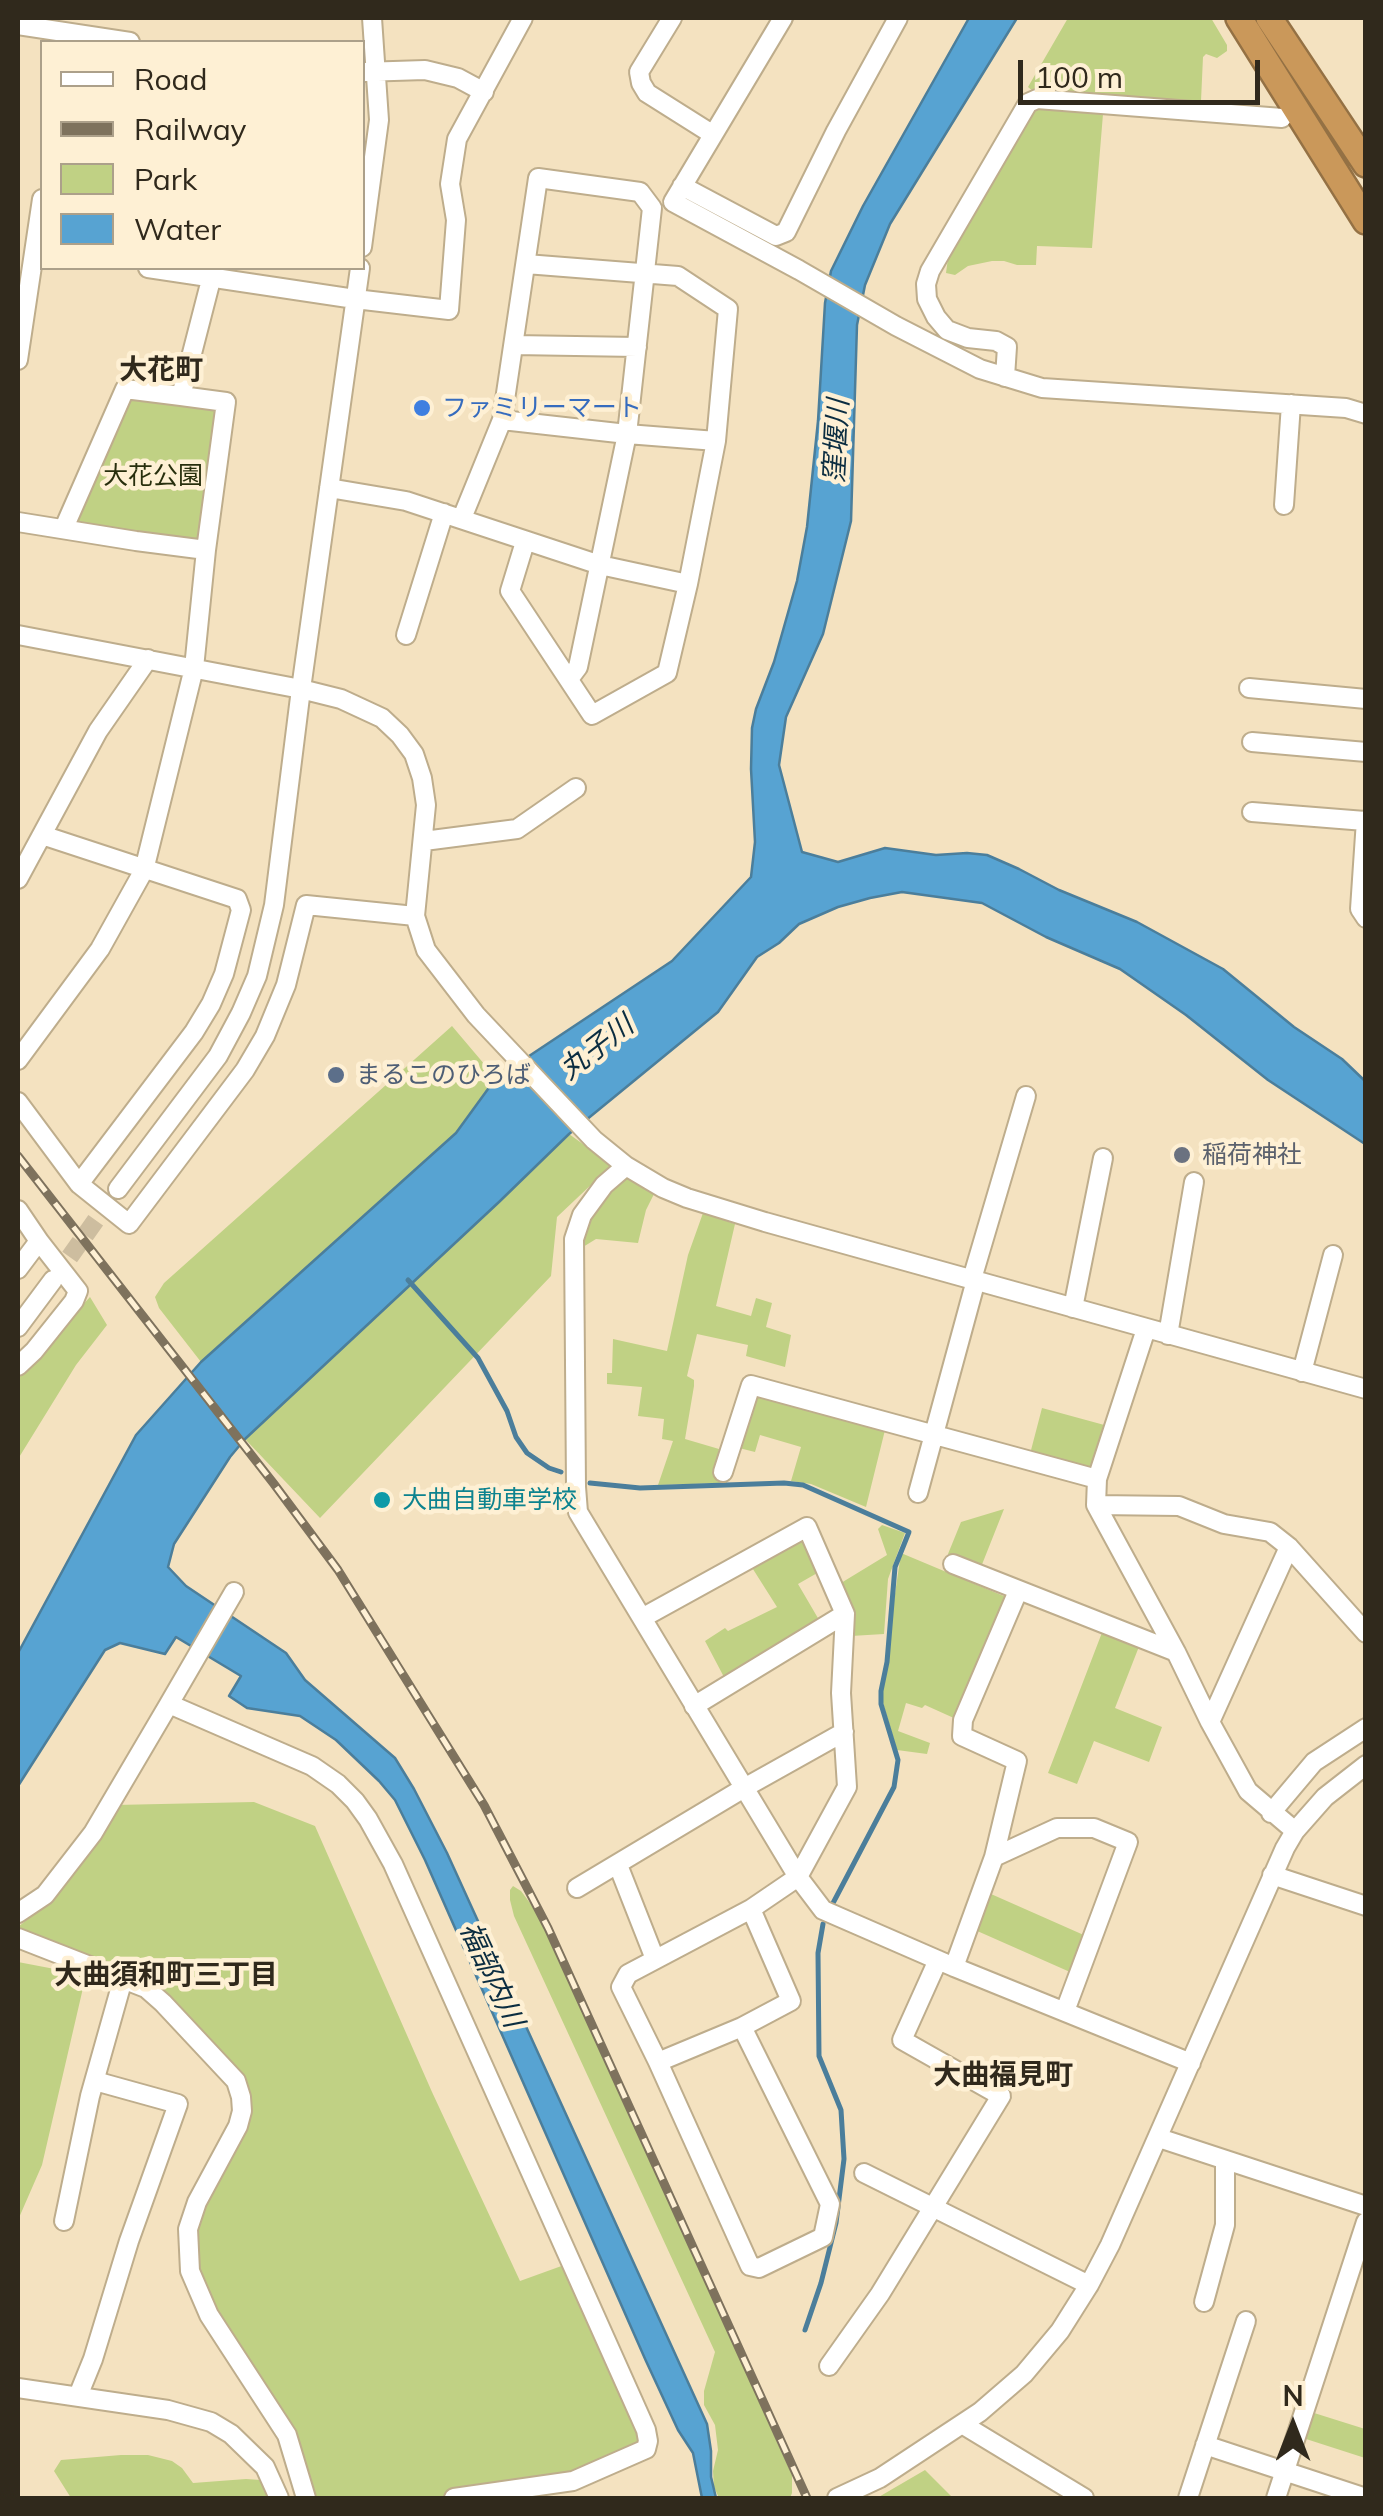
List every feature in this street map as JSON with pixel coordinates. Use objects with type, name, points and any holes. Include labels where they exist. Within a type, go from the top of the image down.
[{"type":"highway","points":[[1239,18],[1366,221]]},
{"type":"highway","points":[[1269,18],[1366,164]]},
{"type":"street","points":[[365,224],[379,120],[370,71],[372,18]]},
{"type":"street","points":[[173,270],[448,310],[456,220],[450,184],[457,139],[523,18]]},
{"type":"street","points":[[672,18],[639,72],[641,83],[648,94],[712,134]]},
{"type":"street","points":[[652,208],[678,194],[783,18]]},
{"type":"street","points":[[678,194],[776,236],[786,232],[890,21]]},
{"type":"street","points":[[18,25],[119,40]]},
{"type":"street","points":[[370,71],[425,70],[458,78],[484,92]]},
{"type":"street","points":[[1005,377],[1007,347],[947,330],[927,299],[926,284],[1028,103],[1037,98],[1282,118]]},
{"type":"street","points":[[406,635],[453,516],[502,420],[538,178],[640,192],[652,208],[626,434],[578,667],[569,678]]},
{"type":"street","points":[[678,194],[896,326],[980,369],[1005,377],[1042,388],[1346,408],[1366,414]]},
{"type":"street","points":[[18,360],[40,209]]},
{"type":"street","points":[[525,542],[510,591],[592,716],[667,673],[716,441],[728,309],[678,276],[526,264]]},
{"type":"street","points":[[118,1189],[218,1056],[257,976],[274,904],[300,689],[360,270]]},
{"type":"street","points":[[181,396],[213,273]]},
{"type":"street","points":[[514,345],[637,347]]},
{"type":"street","points":[[18,1060],[100,949],[144,870],[194,668],[226,402],[124,390],[64,528]]},
{"type":"street","points":[[1284,505],[1291,404]]},
{"type":"street","points":[[502,420],[716,441]]},
{"type":"street","points":[[329,488],[406,501],[600,565],[688,584]]},
{"type":"street","points":[[18,522],[206,550]]},
{"type":"street","points":[[18,635],[341,698],[382,718],[414,754],[422,778],[426,805],[415,916],[426,950],[476,1014],[594,1140],[662,1188],[765,1222],[1366,1389]]},
{"type":"street","points":[[18,879],[98,731],[148,659]]},
{"type":"street","points":[[1249,688],[1366,699]]},
{"type":"street","points":[[1252,742],[1366,752]]},
{"type":"street","points":[[424,841],[517,829],[576,788]]},
{"type":"street","points":[[1252,812],[1366,821],[1360,909],[1366,918]]},
{"type":"street","points":[[42,835],[238,899],[240,910],[224,974],[211,1004],[79,1184]]},
{"type":"street","points":[[18,1102],[79,1184],[129,1224],[245,1070],[266,1036],[286,985],[306,905],[415,916]]},
{"type":"street","points":[[918,1494],[1026,1096]]},
{"type":"street","points":[[1073,1308],[1103,1158]]},
{"type":"street","points":[[626,1166],[604,1185],[582,1214],[574,1239],[578,1512],[798,1878],[823,1910],[1190,2063]]},
{"type":"street","points":[[1168,1335],[1194,1182]]},
{"type":"street","points":[[18,1210],[78,1291],[74,1302],[18,1366]]},
{"type":"street","points":[[18,1269],[39,1241]]},
{"type":"street","points":[[1302,1372],[1334,1255]]},
{"type":"street","points":[[18,1327],[53,1280]]},
{"type":"street","points":[[1146,1329],[1097,1480],[1096,1505],[1248,1791],[1295,1831]]},
{"type":"street","points":[[723,1472],[750,1385],[1097,1480]]},
{"type":"street","points":[[1096,1505],[1178,1506],[1224,1524],[1270,1532],[1289,1547],[1366,1632]]},
{"type":"street","points":[[642,1618],[808,1527],[845,1614],[841,1693],[847,1787],[798,1878],[750,1909],[628,1974],[621,1988],[750,2266],[759,2268],[823,2237],[830,2204],[742,2027]]},
{"type":"street","points":[[1210,1722],[1289,1547]]},
{"type":"street","points":[[953,1564],[1176,1652]]},
{"type":"street","points":[[829,2366],[880,2294],[1001,2096],[902,2040],[946,1963],[994,1857],[1016,1761],[962,1736],[963,1720],[1018,1591]]},
{"type":"street","points":[[18,1914],[45,1895],[93,1833],[234,1592]]},
{"type":"street","points":[[694,1706],[845,1614]]},
{"type":"street","points":[[169,1704],[312,1766],[338,1784],[368,1818],[393,1864],[646,2430],[646,2449],[573,2482],[454,2498]]},
{"type":"street","points":[[1272,1813],[1314,1762],[1366,1728]]},
{"type":"street","points":[[578,1888],[844,1732]]},
{"type":"street","points":[[836,2498],[880,2478],[980,2412],[1024,2374],[1060,2332],[1110,2245],[1272,1875],[1295,1831],[1325,1797],[1366,1765]]},
{"type":"street","points":[[994,1857],[1056,1828],[1094,1828],[1128,1842],[1065,2011]]},
{"type":"street","points":[[618,1865],[655,1959]]},
{"type":"street","points":[[1272,1875],[1366,1906]]},
{"type":"street","points":[[658,2062],[742,2027],[791,2001],[750,1909]]},
{"type":"street","points":[[18,1938],[146,1988],[164,2002],[236,2081],[242,2112],[197,2202],[188,2229],[190,2270],[209,2315],[287,2435],[306,2498]]},
{"type":"street","points":[[64,2221],[95,2081],[123,1979]]},
{"type":"street","points":[[78,2396],[178,2104],[95,2081]]},
{"type":"street","points":[[1159,2138],[1366,2206]]},
{"type":"street","points":[[1204,2302],[1225,2225],[1225,2160]]},
{"type":"street","points":[[864,2173],[1089,2285]]},
{"type":"street","points":[[1276,2498],[1366,2222]]},
{"type":"street","points":[[1188,2498],[1246,2321]]},
{"type":"street","points":[[18,2388],[168,2410],[211,2422],[231,2434],[266,2466],[279,2498]]},
{"type":"street","points":[[962,2424],[1084,2498]]},
{"type":"street","points":[[1205,2445],[1366,2498]]},
{"type":"green space","points":[[1068,18],[1211,18],[1227,51],[1217,58],[1206,54],[1203,57],[1201,101],[1194,105],[1035,93],[1028,87]]},
{"type":"green space","points":[[1031,108],[1103,114],[1092,248],[1037,246],[1036,265],[992,261],[968,266],[955,275],[946,273],[949,251]]},
{"type":"green space","name":"大花公園","points":[[134,396],[212,409],[218,416],[201,537],[196,542],[80,524],[75,517],[125,402]]},
{"type":"green space","points":[[452,1026],[496,1078],[456,1133],[201,1362],[159,1308],[155,1297],[164,1283]]},
{"type":"green space","points":[[569,1134],[612,1165],[557,1217],[551,1276],[320,1518],[245,1439]]},
{"type":"green space","points":[[628,1178],[654,1194],[638,1243],[596,1239],[583,1247],[585,1223],[604,1197]]},
{"type":"green space","points":[[703,1213],[735,1224],[716,1306],[751,1316],[756,1298],[772,1303],[766,1327],[791,1335],[785,1367],[746,1356],[748,1345],[697,1334],[687,1376],[694,1380],[694,1386],[685,1439],[719,1449],[715,1474],[726,1477],[727,1483],[658,1485],[673,1441],[662,1439],[664,1419],[638,1416],[642,1387],[607,1384],[607,1373],[612,1373],[613,1339],[667,1351],[688,1255]]},
{"type":"green space","points":[[90,1297],[107,1325],[76,1365],[18,1459],[18,1374]]},
{"type":"green space","points":[[757,1395],[886,1426],[866,1507],[811,1484],[791,1481],[801,1447],[760,1435],[755,1452],[739,1448],[751,1401]]},
{"type":"green space","points":[[1042,1408],[1108,1426],[1091,1472],[1030,1454]]},
{"type":"green space","points":[[1004,1509],[981,1567],[948,1554],[961,1522]]},
{"type":"green space","points":[[882,1525],[905,1533],[888,1579],[884,1634],[851,1636],[851,1611],[841,1583],[887,1555],[878,1529]]},
{"type":"green space","points":[[804,1534],[819,1572],[798,1584],[822,1625],[725,1679],[705,1641],[725,1628],[728,1631],[777,1607],[751,1566]]},
{"type":"green space","points":[[901,1553],[1006,1597],[956,1719],[925,1705],[922,1708],[906,1703],[898,1731],[930,1743],[927,1754],[897,1750],[883,1703]]},
{"type":"green space","points":[[1103,1630],[1140,1644],[1115,1708],[1162,1727],[1149,1762],[1094,1741],[1077,1784],[1048,1773]]},
{"type":"green space","points":[[254,1802],[315,1826],[520,2281],[567,2264],[643,2443],[571,2479],[435,2498],[310,2498],[198,2281],[191,2230],[244,2095],[160,1994],[18,1933],[18,1927],[51,1900],[115,1805]]},
{"type":"green space","points":[[513,1886],[521,1891],[546,1929],[644,2145],[792,2475],[790,2498],[719,2498],[714,2487],[718,2450],[715,2425],[704,2405],[704,2391],[715,2352],[514,1916],[510,1900]]},
{"type":"green space","points":[[991,1894],[1086,1936],[1070,1972],[975,1930]]},
{"type":"green space","points":[[18,1962],[86,1975],[42,2165],[18,2220]]},
{"type":"green space","points":[[1311,2412],[1365,2429],[1365,2458],[1303,2438]]},
{"type":"green space","points":[[148,2455],[172,2461],[193,2483],[261,2480],[273,2498],[71,2498],[54,2471],[61,2460]]},
{"type":"green space","points":[[925,2470],[953,2498],[877,2498]]},
{"type":"water","points":[[969,18],[1017,18],[890,224],[865,285],[857,325],[851,521],[823,634],[786,717],[779,765],[802,852],[838,862],[885,848],[936,855],[987,855],[1137,922],[1223,969],[1294,1027],[1342,1059],[1365,1081],[1365,1144],[1268,1080],[1120,969],[1046,937],[982,903],[902,892],[838,907],[799,924],[757,957],[718,1012],[569,1134],[245,1439],[174,1544],[168,1567],[186,1586],[286,1653],[305,1680],[395,1758],[414,1789],[447,1853],[707,2424],[716,2498],[702,2498],[693,2453],[646,2361],[395,1800],[336,1740],[300,1716],[247,1708],[229,1696],[241,1676],[176,1637],[165,1654],[120,1643],[105,1650],[18,1786],[18,1653],[136,1435],[201,1362],[456,1133],[496,1078],[672,961],[751,877],[755,842],[752,728],[797,581],[807,527],[831,271],[863,206]]},
{"type":"waterway","points":[[408,1280],[478,1358],[527,1453],[561,1472]]},
{"type":"waterway","points":[[590,1483],[640,1488],[803,1485],[909,1532],[895,1567],[881,1691],[881,1704],[898,1760],[894,1787],[832,1905]]},
{"type":"waterway","points":[[805,2330],[836,2223],[844,2159],[841,2110],[819,2056],[818,1953],[823,1924]]},
{"type":"tunnel","points":[[54,1279],[118,1189]]},
{"type":"railway","points":[[18,1156],[338,1570],[484,1805],[548,1928],[807,2498]]},
{"type":"place","name":"ファミリーマート","points":[[422,408]]},
{"type":"place","name":"まるこのひろば","points":[[336,1075]]},
{"type":"place","name":"稲荷神社","points":[[1182,1155]]},
{"type":"place","name":"大曲自動車学校","points":[[382,1500]]},
{"type":"district","name":"大花町","points":[[161,371]]},
{"type":"district","name":"大曲須和町三丁目","points":[[166,1976]]},
{"type":"district","name":"大曲福見町","points":[[1003,2076]]},
{"type":"water label","name":"窪堰川","points":[[837,441]]},
{"type":"water label","name":"丸子川","points":[[597,1048]]},
{"type":"water label","name":"福部内川","points":[[491,1975]]}]
